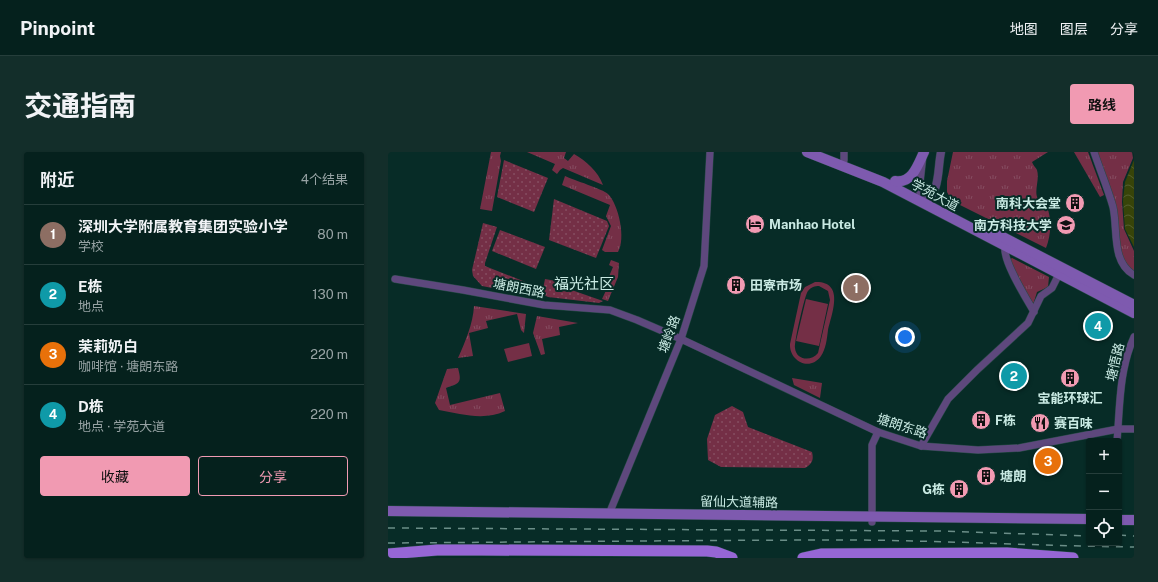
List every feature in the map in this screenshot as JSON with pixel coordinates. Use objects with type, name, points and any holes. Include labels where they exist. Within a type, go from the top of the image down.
[{"type":"main road","name":"学苑大道","points":[[807,152],[924,199],[1134,311]]},
{"type":"main road","name":"学苑大道","points":[[823,152],[844,156],[895,181],[1005,246],[1134,311]]},
{"type":"main road","points":[[895,181],[901,181],[909,178],[916,169],[924,152]]},
{"type":"main road","name":"留仙大道辅路","points":[[388,511],[1086,524]]},
{"type":"main road","name":"留仙大道辅路","points":[[388,516],[1086,519]]},
{"type":"main road","points":[[388,554],[481,550],[707,551],[716,552],[732,558]]},
{"type":"main road","points":[[802,558],[821,554],[1007,553],[1073,558]]},
{"type":"street","name":"塘岭路","points":[[609,514],[681,338],[704,266],[710,152]]},
{"type":"street","points":[[924,152],[919,187],[924,199],[936,187],[940,152]]},
{"type":"street","points":[[1094,152],[1113,208],[1119,256],[1123,265],[1134,275]]},
{"type":"street","points":[[1005,246],[1006,260],[1034,312]]},
{"type":"street","points":[[921,446],[948,399],[1028,323],[1041,296],[1052,288],[1059,274]]},
{"type":"street","name":"塘朗西路","points":[[395,279],[544,305],[610,310],[681,338]]},
{"type":"street","name":"塘悟路","points":[[1117,438],[1123,373],[1128,352],[1134,337]]},
{"type":"street","name":"塘朗东路","points":[[681,338],[878,432],[921,446],[976,450],[1019,448],[1118,429],[1134,429]]},
{"type":"street","points":[[872,519],[872,445],[878,432]]},
{"type":"green space","points":[[491,152],[501,152],[501,161],[492,211],[480,209]]},
{"type":"green space","points":[[527,152],[566,152],[564,158],[568,161],[574,154],[591,167],[598,175],[603,185],[563,168],[557,174],[552,170],[555,164]]},
{"type":"green space","points":[[953,152],[1048,152],[1032,162],[1038,175],[1036,190],[1038,199],[1047,207],[1050,217],[1050,233],[1046,248],[952,201],[947,192],[947,181]]},
{"type":"green space","points":[[1074,152],[1088,152],[1104,195],[1100,197]]},
{"type":"green space","points":[[1096,152],[1132,152],[1133,158],[1123,182],[1122,202],[1124,229],[1134,251],[1134,273],[1121,256],[1116,206]]},
{"type":"green space","points":[[504,160],[548,178],[534,212],[497,197]]},
{"type":"green space","points":[[565,176],[605,192],[612,199],[620,222],[621,239],[618,252],[605,252],[602,250],[611,226],[606,216],[610,205],[562,185]]},
{"type":"green space","points":[[554,199],[607,221],[609,226],[596,258],[549,240]]},
{"type":"green space","points":[[483,223],[497,227],[485,266],[533,285],[531,292],[523,294],[482,286],[473,276],[472,270]]},
{"type":"green space","points":[[500,230],[545,247],[536,269],[492,251]]},
{"type":"green space","points":[[1012,258],[1049,277],[1048,287],[1037,292],[1033,305],[1009,260]]},
{"type":"green space","points":[[611,260],[619,263],[618,277],[608,301],[602,299],[610,282],[607,281],[613,267],[609,265]]},
{"type":"green space","points":[[545,279],[556,281],[563,287],[603,301],[599,303],[548,297],[542,294]]},
{"type":"green space","points":[[815,282],[824,283],[830,287],[833,292],[834,299],[834,307],[824,350],[816,361],[806,364],[796,359],[791,350],[790,344],[801,293],[805,287]],"holes":[[[816,286],[828,291],[830,300],[818,353],[812,358],[808,359],[801,357],[796,352],[795,344],[800,318],[808,291]]]},
{"type":"green space","points":[[806,299],[828,304],[819,346],[796,341]]},
{"type":"green space","points":[[474,306],[526,314],[524,333],[521,330],[517,314],[486,321],[488,328],[469,333],[473,356],[458,358],[470,326]]},
{"type":"green space","points":[[537,316],[578,323],[559,327],[560,335],[542,339],[545,354],[541,355],[533,333]]},
{"type":"green space","points":[[529,343],[532,356],[508,362],[504,349]]},
{"type":"green space","points":[[458,368],[460,377],[459,382],[446,388],[450,405],[500,393],[505,411],[489,416],[472,416],[439,410],[435,403],[447,369]]},
{"type":"green space","points":[[792,378],[822,383],[820,398],[794,385]]},
{"type":"green space","points":[[732,406],[743,412],[748,427],[812,452],[813,460],[811,463],[805,468],[721,467],[708,460],[707,439],[715,415]]},
{"type":"water","points":[[1134,160],[1134,247],[1125,229],[1123,201],[1125,182]]},
{"type":"railway","points":[[388,528],[939,531],[1086,536]]},
{"type":"railway","points":[[1122,535],[1134,536]]},
{"type":"railway","points":[[388,543],[860,540],[1134,547]]},
{"type":"place","name":"南科大会堂","points":[[1075,203]]},
{"type":"place","name":"Manhao Hotel","points":[[755,224]]},
{"type":"place","name":"南方科技大学","points":[[1066,225]]},
{"type":"place","name":"田寮市场","points":[[736,285]]},
{"type":"place","name":"深圳大学附属教育集团实验小学","points":[[856,288]]},
{"type":"place","name":"D栋","points":[[1098,326]]},
{"type":"place","name":"E栋","points":[[1014,376]]},
{"type":"place","name":"宝能环球汇","points":[[1070,378]]},
{"type":"place","name":"F栋","points":[[981,420]]},
{"type":"place","name":"赛百味","points":[[1040,423]]},
{"type":"place","name":"茉莉奶白","points":[[1048,461]]},
{"type":"place","name":"塘朗","points":[[986,476]]},
{"type":"place","name":"G栋","points":[[959,489]]},
{"type":"district","name":"福光社区","points":[[584,283]]}]
